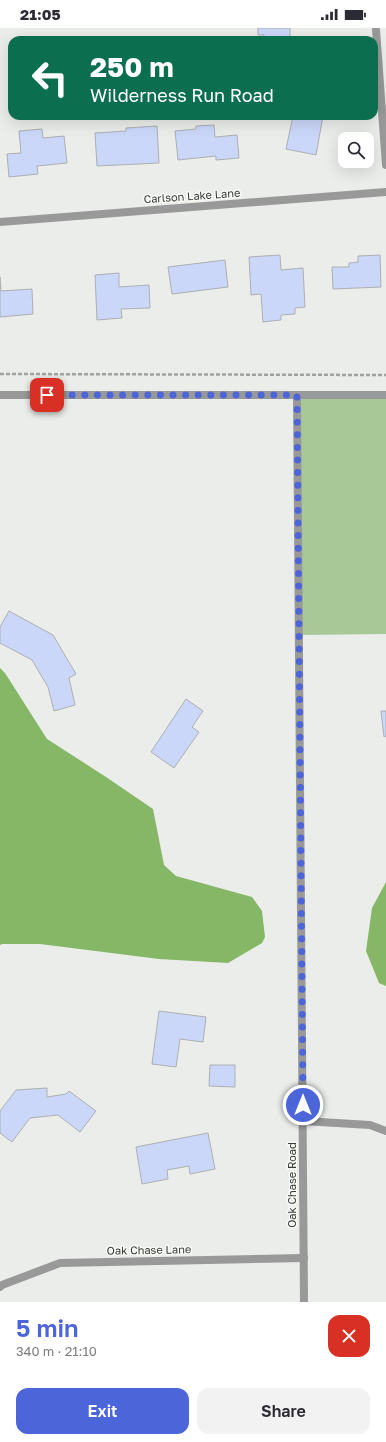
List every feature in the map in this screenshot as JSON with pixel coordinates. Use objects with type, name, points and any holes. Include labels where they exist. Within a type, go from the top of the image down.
[{"type":"street","points":[[376,30],[376,36]]},
{"type":"street","points":[[378,57],[386,165]]},
{"type":"street","name":"Carlson Lake Lane","points":[[0,222],[386,192]]},
{"type":"street","points":[[0,395],[386,395]]},
{"type":"street","name":"Oak Chase Road","points":[[297,395],[304,1302]]},
{"type":"street","points":[[303,1121],[370,1125],[386,1131]]},
{"type":"street","name":"Oak Chase Lane","points":[[0,1287],[60,1263],[304,1258]]},
{"type":"path","points":[[0,374],[386,374]]},
{"type":"shaded area","points":[[297,395],[386,395],[386,634],[299,635]]},
{"type":"shaded area","points":[[0,668],[5,673],[47,739],[153,809],[164,865],[176,876],[252,897],[262,911],[265,937],[262,943],[228,963],[159,959],[40,944],[0,945]]},
{"type":"shaded area","points":[[386,882],[386,986],[379,983],[366,951],[372,908]]},
{"type":"building","points":[[258,28],[290,28],[290,36],[258,35]]},
{"type":"building","points":[[292,120],[322,120],[316,155],[286,149]]},
{"type":"building","points":[[214,125],[215,137],[237,135],[239,158],[216,160],[216,156],[178,160],[175,131],[196,129],[196,126]]},
{"type":"building","points":[[157,126],[159,163],[97,166],[95,133],[126,131],[126,128]]},
{"type":"building","points":[[42,129],[43,138],[64,136],[67,163],[37,166],[38,174],[9,177],[7,154],[21,153],[19,131]]},
{"type":"building","points":[[280,255],[281,270],[303,268],[305,307],[295,308],[295,314],[281,315],[281,320],[263,322],[261,294],[251,295],[249,257]]},
{"type":"building","points":[[380,255],[381,287],[333,289],[332,267],[349,267],[349,263],[358,262],[358,256]]},
{"type":"building","points":[[225,260],[228,287],[172,294],[168,267]]},
{"type":"building","points":[[119,273],[119,287],[149,285],[150,308],[121,309],[122,318],[97,320],[95,275]]},
{"type":"building","points":[[0,277],[1,291],[32,289],[33,314],[0,317]]},
{"type":"building","points":[[9,611],[53,635],[76,674],[69,678],[75,705],[54,711],[48,687],[32,660],[0,643],[0,627]]},
{"type":"building","points":[[186,699],[203,711],[192,727],[199,732],[174,768],[151,752]]},
{"type":"building","points":[[381,711],[386,711],[386,736],[384,737]]},
{"type":"building","points":[[159,1011],[206,1017],[203,1042],[180,1039],[176,1067],[152,1064]]},
{"type":"building","points":[[210,1065],[235,1065],[235,1087],[209,1086]]},
{"type":"building","points":[[47,1088],[47,1097],[66,1094],[69,1091],[96,1111],[80,1132],[58,1115],[30,1118],[12,1142],[0,1133],[0,1111],[16,1090]]},
{"type":"building","points":[[208,1133],[215,1169],[190,1174],[189,1166],[167,1170],[168,1179],[142,1184],[136,1147]]},
{"type":"route","points":[[47,395],[297,395],[303,1105]]}]
